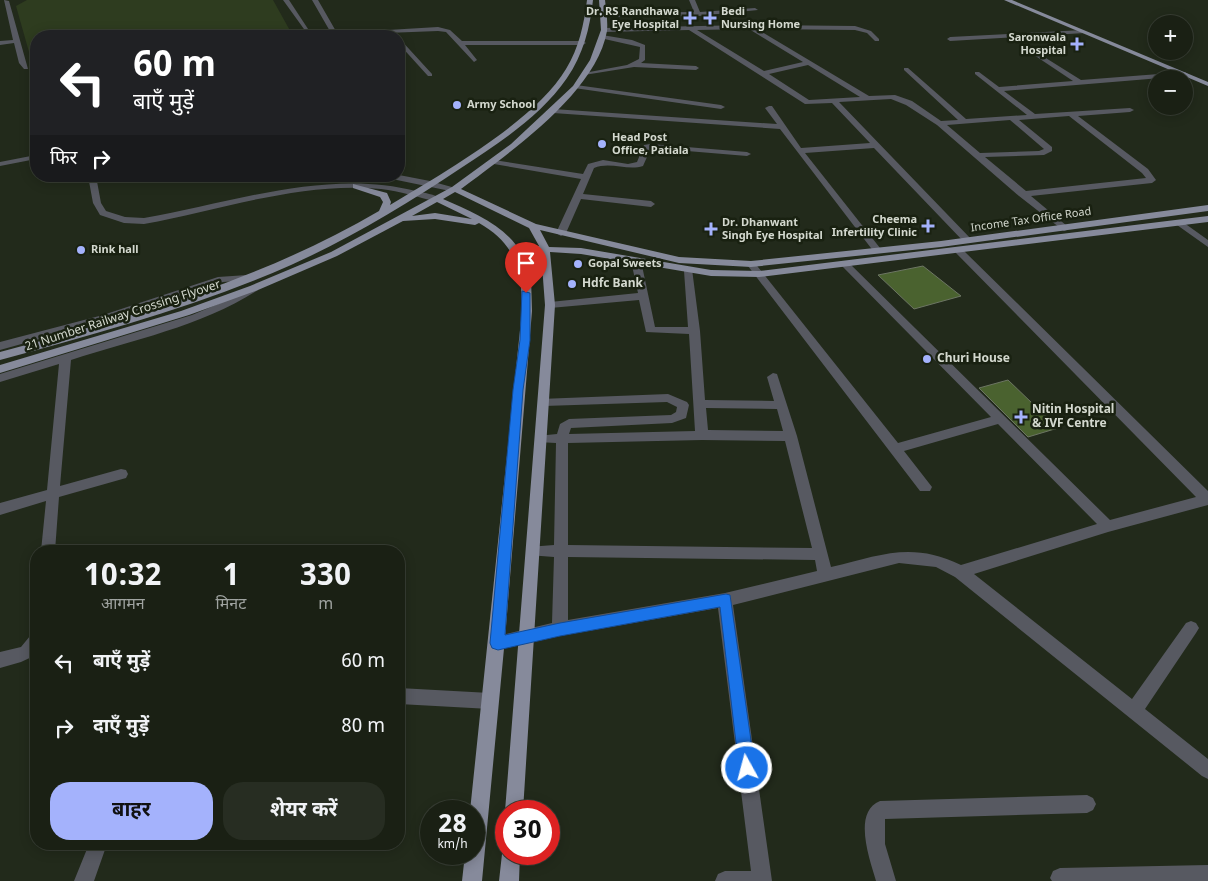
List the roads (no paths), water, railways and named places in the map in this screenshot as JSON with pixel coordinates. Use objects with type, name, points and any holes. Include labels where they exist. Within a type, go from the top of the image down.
[{"type":"main road","name":"21 Number Railway Crossing Flyover","points":[[0,356],[139,316],[247,278],[324,246],[383,214],[484,149],[551,94],[568,71],[583,43],[590,0]]},
{"type":"main road","points":[[602,0],[603,33]]},
{"type":"main road","points":[[1007,0],[1176,70]]},
{"type":"main road","name":"21 Number Railway Crossing Flyover","points":[[0,369],[184,313],[254,288],[334,254],[455,189],[494,162],[553,111],[576,87],[586,74],[603,33]]},
{"type":"main road","points":[[1193,77],[1208,84]]},
{"type":"main road","points":[[356,186],[384,195],[387,202],[383,214]]},
{"type":"main road","name":"Income Tax Office Road","points":[[455,189],[534,226],[561,233],[679,260],[751,264],[1001,236],[1208,208]]},
{"type":"main road","points":[[436,199],[475,217],[498,232],[514,248],[526,278],[525,340],[518,390],[498,643],[490,701],[472,881]]},
{"type":"main road","points":[[401,219],[452,217],[474,222],[498,232]]},
{"type":"main road","points":[[514,248],[582,251],[690,270],[759,274],[1208,219]]},
{"type":"main road","points":[[515,800],[550,305],[545,248],[534,226]]},
{"type":"main road","points":[[1001,236],[1010,244]]},
{"type":"main road","points":[[509,881],[510,865]]},
{"type":"street","points":[[286,0],[307,30]]},
{"type":"street","points":[[315,0],[332,30]]},
{"type":"street","points":[[692,0],[698,14]]},
{"type":"street","points":[[15,1],[4,2],[26,68]]},
{"type":"street","points":[[603,15],[698,14],[755,10]]},
{"type":"street","points":[[749,27],[869,99]]},
{"type":"street","points":[[603,33],[690,28],[855,28],[869,32],[877,40]]},
{"type":"street","points":[[690,28],[802,100],[813,103],[892,97],[901,99],[940,123],[1064,228]]},
{"type":"street","points":[[405,33],[441,29],[448,31],[474,60]]},
{"type":"street","points":[[950,39],[1083,32]]},
{"type":"street","points":[[603,33],[642,46],[642,60],[635,65]]},
{"type":"street","points":[[0,44],[16,41]]},
{"type":"street","points":[[460,43],[583,43]]},
{"type":"street","points":[[405,47],[430,76]]},
{"type":"street","points":[[1033,52],[1080,82]]},
{"type":"street","points":[[762,74],[809,63]]},
{"type":"street","points":[[586,74],[635,65],[696,68]]},
{"type":"street","points":[[906,68],[964,121]]},
{"type":"street","points":[[977,73],[1033,116]]},
{"type":"street","points":[[998,89],[1148,77]]},
{"type":"street","points":[[576,87],[721,107]]},
{"type":"street","points":[[835,102],[968,240]]},
{"type":"street","points":[[769,108],[799,151],[877,250]]},
{"type":"street","points":[[940,123],[1130,110]]},
{"type":"street","points":[[553,111],[781,127]]},
{"type":"street","points":[[1022,194],[1152,180],[1145,171],[1072,114]]},
{"type":"street","points":[[978,155],[1041,153],[1049,148],[1012,118]]},
{"type":"street","points":[[799,151],[876,145]]},
{"type":"street","points":[[561,233],[591,166],[598,163],[636,166],[640,164],[647,147],[650,146],[747,154]]},
{"type":"street","points":[[0,164],[30,158]]},
{"type":"street","points":[[494,162],[586,177]]},
{"type":"street","points":[[405,179],[455,189]]},
{"type":"street","points":[[93,182],[98,203],[103,213],[124,220],[144,221],[328,188],[356,186],[387,187],[436,199]]},
{"type":"street","points":[[328,188],[345,182]]},
{"type":"street","points":[[577,196],[652,204]]},
{"type":"street","points":[[1180,223],[1208,244]]},
{"type":"street","points":[[959,251],[1208,499]]},
{"type":"street","points":[[636,260],[650,330],[655,332],[695,331]]},
{"type":"street","points":[[844,263],[1108,526]]},
{"type":"street","points":[[751,264],[925,487]]},
{"type":"street","points":[[690,270],[702,435]]},
{"type":"street","points":[[0,346],[107,317],[222,279],[247,278]]},
{"type":"street","points":[[0,378],[196,317],[234,301],[254,288]]},
{"type":"street","points":[[550,305],[644,296]]},
{"type":"street","points":[[48,545],[65,359]]},
{"type":"street","points":[[773,377],[791,436],[826,576]]},
{"type":"street","points":[[544,402],[668,398],[683,405],[682,415],[672,420],[569,424],[562,429],[560,629]]},
{"type":"street","points":[[700,404],[782,405]]},
{"type":"street","points":[[895,449],[1000,419]]},
{"type":"street","points":[[541,439],[702,435],[791,436]]},
{"type":"street","points":[[0,509],[121,474]]},
{"type":"street","points":[[960,572],[1108,526],[1208,499]]},
{"type":"street","points":[[533,551],[560,553],[821,554]]},
{"type":"street","points":[[498,643],[560,629],[726,600],[899,557],[938,561],[960,572],[1208,770]]},
{"type":"street","points":[[725,881],[761,880],[726,600]]},
{"type":"street","points":[[1135,710],[1191,628]]},
{"type":"street","points":[[0,660],[30,651]]},
{"type":"street","points":[[405,696],[490,701]]},
{"type":"street","points":[[886,881],[873,826],[874,816],[880,810],[1087,804]]},
{"type":"street","points":[[84,881],[96,850]]},
{"type":"street","points":[[1060,878],[1208,874]]},
{"type":"place","name":"Dr. RS Randhawa Eye Hospital","points":[[690,18]]},
{"type":"place","name":"Bedi Nursing Home","points":[[710,18]]},
{"type":"place","name":"Saronwala Hospital","points":[[1077,44]]},
{"type":"place","name":"Army School","points":[[457,105]]},
{"type":"place","name":"Head Post Office, Patiala","points":[[602,144]]},
{"type":"place","name":"Cheema Infertility Clinic","points":[[928,226]]},
{"type":"place","name":"Dr. Dhanwant Singh Eye Hospital","points":[[711,229]]},
{"type":"place","name":"Rink hall","points":[[81,250]]},
{"type":"place","name":"Gopal Sweets","points":[[578,264]]},
{"type":"place","name":"Hdfc Bank","points":[[572,284]]},
{"type":"place","name":"Churi House","points":[[927,359]]},
{"type":"place","name":"Nitin Hospital & IVF Centre","points":[[1021,417]]}]
